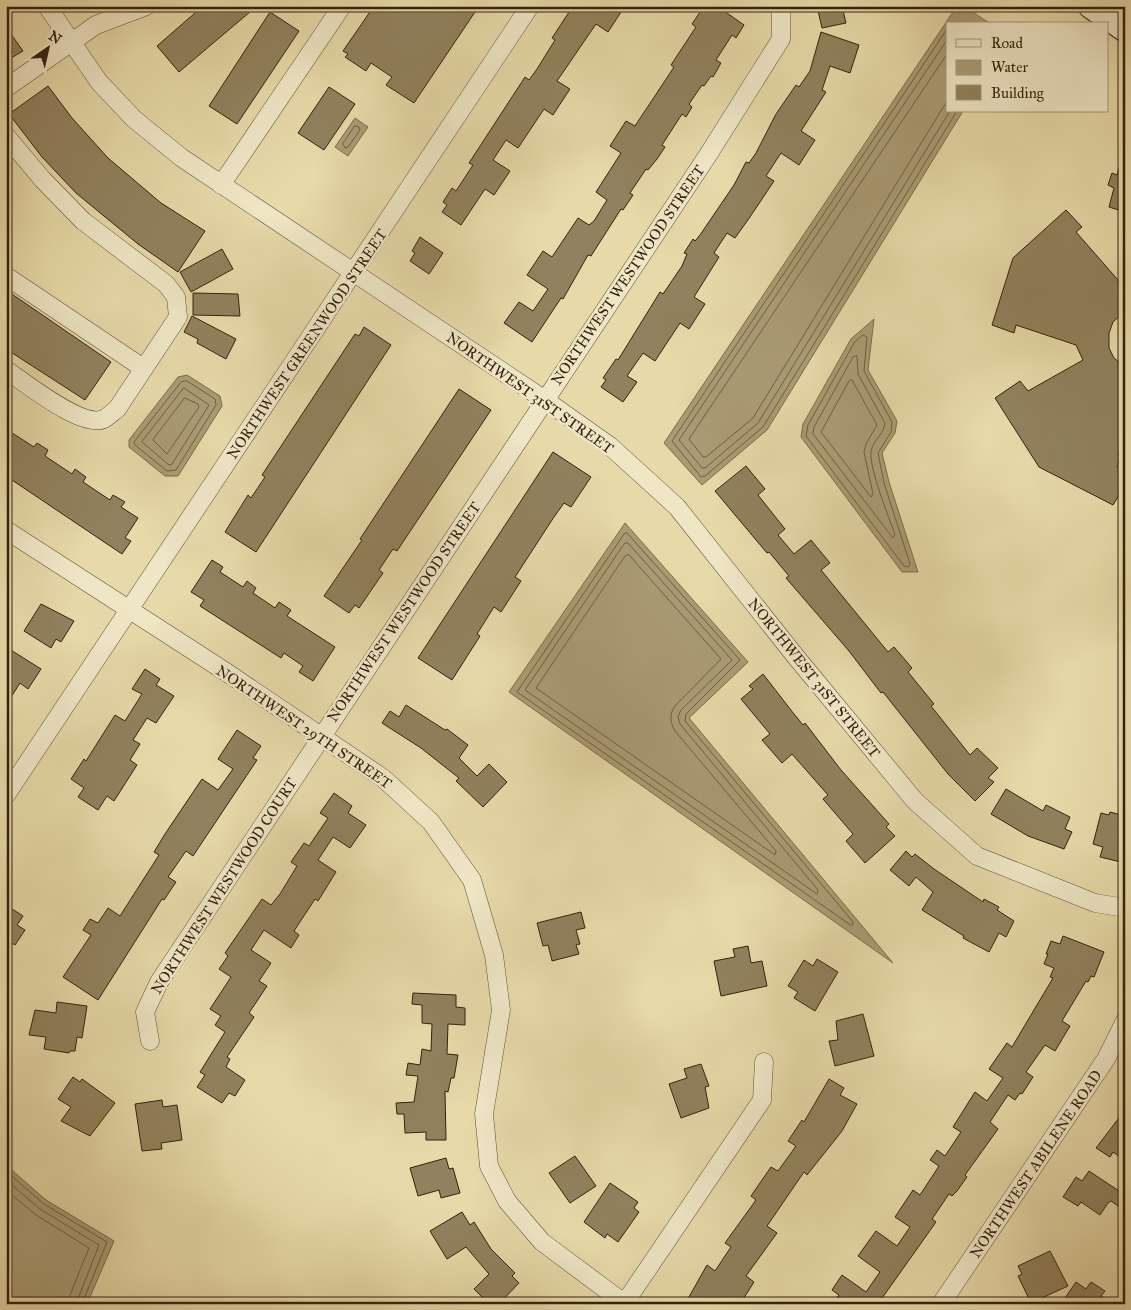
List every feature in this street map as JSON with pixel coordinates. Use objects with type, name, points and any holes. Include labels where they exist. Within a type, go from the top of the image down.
[{"type":"main road","points":[[1092,6],[1125,29]]},
{"type":"street","name":"NORTHWEST 31ST STREET","points":[[47,6],[99,82],[134,119],[182,158],[545,400],[610,446],[677,507],[796,657],[915,801],[970,850],[978,856],[1095,903],[1125,908]]},
{"type":"street","points":[[221,185],[342,6]]},
{"type":"street","name":"NORTHWEST GREENWOOD STREET","points":[[6,795],[530,6]]},
{"type":"street","name":"NORTHWEST WESTWOOD STREET","points":[[322,737],[708,155],[781,39],[781,13],[778,6]]},
{"type":"street","points":[[6,88],[96,25],[135,8]]},
{"type":"street","points":[[6,136],[43,180],[83,221],[166,284],[176,297],[178,317],[116,409],[103,419],[86,420],[71,413],[6,370]]},
{"type":"street","points":[[6,276],[143,368]]},
{"type":"street","name":"NORTHWEST 29TH STREET","points":[[6,530],[383,778],[431,822],[472,880],[494,955],[501,1010],[484,1114],[489,1166],[507,1201],[542,1242],[624,1304]]},
{"type":"street","name":"NORTHWEST WESTWOOD COURT","points":[[150,1041],[145,1012],[159,982],[322,737]]},
{"type":"street","name":"NORTHWEST ABILENE ROAD","points":[[948,1301],[1106,1059],[1125,1021]]},
{"type":"street","points":[[624,1304],[762,1100],[764,1062]]},
{"type":"water","points":[[957,6],[963,6],[988,22],[946,22]]},
{"type":"water","points":[[946,22],[946,112],[962,112],[767,430],[702,485],[664,443]]},
{"type":"water","points":[[355,118],[368,127],[348,156],[335,147]]},
{"type":"water","points":[[874,319],[868,370],[897,421],[895,433],[882,453],[889,482],[918,572],[902,572],[801,437],[803,424],[851,339]]},
{"type":"water","points":[[187,375],[220,396],[222,406],[178,476],[165,476],[129,447],[129,440],[178,377]]},
{"type":"water","points":[[625,523],[748,662],[689,718],[893,963],[509,692]]},
{"type":"water","points":[[6,1165],[46,1200],[114,1241],[87,1304],[6,1304]]},
{"type":"building","points":[[203,6],[257,6],[179,72],[157,46]]},
{"type":"building","points":[[374,6],[467,6],[475,12],[414,103],[386,85],[392,77],[371,63],[366,71],[345,57],[348,54],[343,51]]},
{"type":"building","points":[[573,6],[625,6],[608,32],[596,24],[557,81],[570,89],[553,115],[544,109],[518,148],[506,140],[493,160],[510,171],[494,195],[485,189],[461,225],[442,212],[447,205],[443,202],[452,188],[456,191],[473,165],[469,163],[525,77],[529,80],[537,69],[555,40],[552,38]]},
{"type":"building","points":[[704,6],[717,6],[744,25],[736,38],[732,35],[716,60],[721,63],[713,77],[711,76],[704,86],[702,85],[689,104],[692,107],[686,117],[682,114],[662,145],[665,147],[648,170],[646,169],[630,193],[633,195],[623,210],[621,209],[591,256],[588,255],[563,299],[561,298],[532,342],[504,323],[519,302],[533,311],[548,289],[527,275],[543,251],[552,257],[578,218],[589,225],[594,221],[607,200],[596,192],[621,153],[610,146],[626,121],[635,126],[674,67],[671,65],[696,27],[692,24]]},
{"type":"building","points":[[817,6],[842,6],[846,23],[822,28]]},
{"type":"building","points":[[270,12],[299,31],[237,124],[209,106]]},
{"type":"building","points":[[6,27],[23,51],[6,61]]},
{"type":"building","points":[[821,32],[859,45],[850,73],[830,66],[822,90],[826,92],[801,131],[815,140],[799,165],[781,153],[766,176],[774,181],[750,217],[735,238],[727,233],[714,253],[719,257],[694,297],[705,304],[689,329],[680,323],[655,361],[643,353],[627,376],[637,382],[623,402],[601,387],[606,380],[603,378],[616,359],[618,360],[660,292],[663,294],[682,266],[687,254],[684,253],[693,239],[695,241],[700,235],[734,185],[746,162],[749,163],[756,153],[776,114],[796,85],[799,87],[810,71]]},
{"type":"building","points":[[48,86],[72,118],[108,158],[161,203],[205,231],[178,272],[138,244],[76,193],[42,157],[9,114]]},
{"type":"building","points":[[329,87],[355,104],[324,150],[298,133]]},
{"type":"building","points":[[1121,162],[1125,162],[1125,212],[1109,207],[1114,188],[1108,185],[1112,173],[1117,175]]},
{"type":"building","points":[[1066,210],[1082,227],[1076,232],[1125,288],[1125,311],[1113,322],[1109,333],[1109,348],[1114,358],[1125,367],[1125,440],[1118,455],[1121,457],[1117,467],[1125,472],[1125,485],[1113,505],[1039,467],[995,398],[1020,381],[1028,391],[1083,360],[1076,345],[1016,325],[1014,333],[992,325],[1013,258]]},
{"type":"building","points":[[420,237],[443,253],[429,274],[410,261],[415,253],[412,251]]},
{"type":"building","points":[[222,249],[233,269],[191,292],[180,272]]},
{"type":"building","points":[[6,290],[111,362],[85,400],[6,349]]},
{"type":"building","points":[[193,293],[238,294],[240,316],[193,315]]},
{"type":"building","points":[[192,316],[236,339],[226,359],[197,343],[198,339],[184,332]]},
{"type":"building","points":[[364,327],[391,345],[256,552],[225,532],[248,495],[251,498],[265,477],[262,475],[355,334],[359,336]]},
{"type":"building","points":[[459,389],[491,410],[397,551],[393,549],[379,570],[383,573],[359,608],[355,605],[349,613],[324,596]]},
{"type":"building","points":[[6,429],[34,447],[37,443],[48,450],[45,456],[72,474],[75,469],[86,477],[83,482],[110,500],[113,495],[125,502],[121,507],[138,518],[125,538],[131,541],[122,554],[6,476]]},
{"type":"building","points":[[553,452],[591,477],[571,507],[564,503],[554,517],[515,577],[521,581],[501,612],[494,607],[477,634],[480,636],[452,680],[418,658]]},
{"type":"building","points":[[746,466],[765,489],[758,495],[785,529],[778,535],[794,554],[811,540],[830,563],[821,570],[888,652],[894,647],[912,668],[908,672],[934,704],[931,706],[970,755],[977,748],[998,768],[988,778],[994,782],[975,801],[948,774],[883,692],[881,693],[849,651],[786,578],[789,576],[715,491]]},
{"type":"building","points":[[212,560],[223,567],[220,572],[243,587],[247,581],[256,588],[253,593],[275,608],[279,602],[291,610],[287,616],[335,647],[313,681],[299,672],[303,666],[284,653],[281,658],[200,606],[204,600],[191,592]]},
{"type":"building","points":[[41,604],[74,621],[61,642],[56,639],[51,648],[24,631]]},
{"type":"building","points":[[6,647],[41,669],[28,689],[20,683],[6,705]]},
{"type":"building","points":[[145,669],[160,679],[156,685],[174,696],[156,723],[147,718],[133,740],[140,744],[130,760],[137,765],[114,801],[107,796],[98,810],[78,797],[84,788],[71,779],[84,759],[86,761],[115,715],[125,721],[142,694],[132,689]]},
{"type":"building","points":[[763,674],[803,725],[805,723],[841,770],[889,824],[886,827],[895,836],[865,863],[846,841],[853,834],[823,799],[828,795],[792,754],[782,763],[762,740],[770,734],[741,699],[753,689],[749,686]]},
{"type":"building","points":[[406,705],[445,730],[447,729],[468,745],[459,758],[477,776],[489,764],[507,782],[483,807],[456,781],[459,778],[421,748],[382,723],[390,711],[399,717]]},
{"type":"building","points":[[237,730],[261,746],[253,758],[257,760],[193,856],[186,851],[168,877],[176,882],[164,900],[162,899],[98,1000],[63,977],[91,935],[83,930],[90,919],[98,923],[108,908],[120,916],[159,855],[154,852],[202,779],[218,790],[233,769],[218,759]]},
{"type":"building","points":[[1006,789],[1043,811],[1046,805],[1070,817],[1065,829],[1072,832],[1064,849],[1028,836],[991,814]]},
{"type":"building","points":[[334,793],[352,806],[348,813],[366,825],[350,848],[333,837],[318,860],[336,872],[318,901],[315,899],[294,931],[299,935],[291,948],[264,930],[251,950],[271,963],[259,981],[267,986],[249,1013],[254,1017],[227,1057],[230,1059],[226,1067],[245,1080],[235,1096],[229,1093],[222,1103],[197,1087],[205,1075],[200,1072],[225,1032],[215,1025],[221,1016],[210,1009],[231,977],[219,969],[228,956],[225,953],[262,899],[271,905],[280,894],[297,866],[291,862],[304,843],[309,846],[328,818],[320,813]]},
{"type":"building","points":[[1110,812],[1125,816],[1125,827],[1120,844],[1125,845],[1125,863],[1100,857],[1103,847],[1093,844],[1101,813],[1109,815]]},
{"type":"building","points":[[906,851],[912,857],[915,854],[983,902],[984,899],[999,907],[997,910],[1014,921],[1006,937],[999,933],[989,952],[963,938],[964,936],[922,910],[933,892],[916,877],[909,886],[890,870]]},
{"type":"building","points":[[6,905],[23,916],[17,925],[25,930],[15,945],[6,941]]},
{"type":"building","points":[[581,912],[585,928],[576,930],[580,944],[576,945],[579,954],[552,961],[548,945],[543,946],[537,923]]},
{"type":"building","points":[[1063,936],[1104,952],[1094,977],[1091,976],[1088,982],[1086,981],[1062,1021],[1070,1026],[1055,1051],[1045,1045],[1026,1072],[1033,1077],[1022,1094],[1020,1093],[1015,1100],[1008,1095],[990,1122],[998,1129],[965,1175],[967,1177],[957,1191],[952,1196],[949,1194],[932,1219],[936,1222],[880,1301],[883,1304],[832,1304],[839,1295],[832,1290],[842,1275],[866,1292],[880,1272],[858,1256],[876,1231],[897,1246],[910,1227],[895,1217],[913,1190],[920,1195],[939,1166],[930,1160],[937,1150],[945,1156],[961,1132],[953,1127],[975,1092],[987,1101],[1003,1078],[989,1069],[1007,1043],[1012,1047],[1053,978],[1050,977],[1054,968],[1044,964],[1048,954],[1046,954],[1051,941],[1060,944]]},
{"type":"building","points":[[748,946],[751,963],[762,961],[767,986],[721,996],[714,961],[735,957],[733,949]]},
{"type":"building","points":[[817,959],[838,972],[815,1011],[794,998],[798,992],[788,986],[804,960],[813,966]]},
{"type":"building","points":[[413,993],[456,995],[456,1007],[465,1008],[465,1025],[448,1024],[447,1054],[458,1055],[454,1078],[451,1078],[448,1092],[445,1091],[446,1140],[426,1140],[426,1132],[405,1133],[404,1114],[397,1114],[396,1103],[414,1102],[418,1076],[406,1075],[408,1063],[420,1065],[422,1049],[431,1051],[432,1024],[422,1023],[422,1005],[412,1004]]},
{"type":"building","points":[[57,1002],[87,1006],[82,1038],[77,1037],[75,1051],[70,1051],[69,1053],[44,1049],[46,1037],[29,1035],[35,1010],[56,1013]]},
{"type":"building","points":[[863,1014],[874,1056],[835,1066],[829,1041],[838,1040],[836,1021]]},
{"type":"building","points":[[701,1064],[709,1086],[705,1087],[709,1108],[681,1118],[669,1084],[687,1078],[684,1069]]},
{"type":"building","points":[[73,1077],[80,1082],[82,1079],[115,1103],[90,1136],[61,1121],[71,1107],[58,1099]]},
{"type":"building","points":[[829,1079],[844,1088],[840,1095],[857,1104],[842,1131],[807,1175],[804,1172],[767,1226],[777,1233],[746,1276],[754,1282],[740,1304],[685,1304],[707,1265],[715,1271],[731,1247],[725,1243],[756,1200],[751,1196],[771,1167],[778,1171],[796,1146],[788,1141],[802,1120],[804,1122]]},
{"type":"building","points":[[162,1100],[163,1107],[177,1105],[182,1140],[161,1143],[162,1149],[142,1151],[135,1104]]},
{"type":"building","points":[[1125,1110],[1125,1160],[1113,1152],[1110,1157],[1096,1148]]},
{"type":"building","points":[[575,1156],[596,1186],[570,1203],[549,1173]]},
{"type":"building","points":[[446,1158],[449,1169],[453,1168],[460,1193],[441,1198],[439,1190],[418,1196],[410,1168]]},
{"type":"building","points":[[1089,1171],[1125,1195],[1118,1206],[1111,1201],[1100,1215],[1081,1202],[1078,1206],[1063,1197],[1076,1177],[1082,1181]]},
{"type":"building","points":[[610,1183],[638,1202],[634,1208],[639,1212],[618,1242],[607,1234],[605,1238],[584,1222]]},
{"type":"building","points":[[462,1212],[470,1225],[474,1222],[491,1249],[515,1273],[512,1276],[519,1283],[499,1304],[489,1304],[474,1289],[489,1274],[466,1247],[447,1259],[430,1231]]},
{"type":"building","points":[[1050,1251],[1068,1286],[1031,1303],[1018,1276],[1022,1274],[1018,1266]]},
{"type":"building","points":[[1076,1282],[1086,1289],[1091,1282],[1105,1291],[1101,1296],[1112,1304],[1061,1304]]}]
